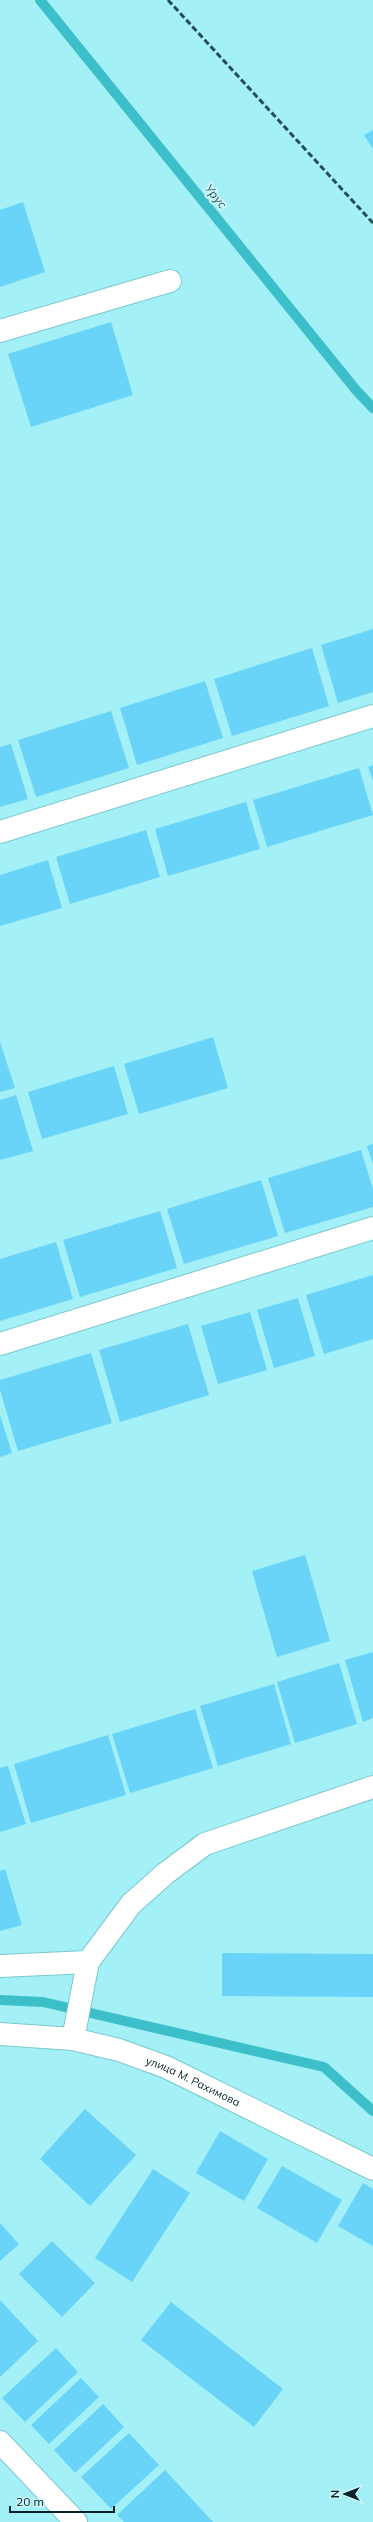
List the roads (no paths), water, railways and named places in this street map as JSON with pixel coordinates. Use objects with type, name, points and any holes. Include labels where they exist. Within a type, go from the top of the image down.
[{"type":"street","points":[[0,331],[170,281]]},
{"type":"street","points":[[0,832],[373,716]]},
{"type":"street","points":[[0,1344],[373,1228]]},
{"type":"street","points":[[72,2040],[88,1962],[131,1904],[166,1873],[205,1844],[373,1787]]},
{"type":"street","points":[[0,1966],[88,1962]]},
{"type":"street","name":"улица М. Рахимова","points":[[0,2034],[72,2040],[119,2050],[166,2067],[373,2169]]},
{"type":"street","points":[[0,2442],[76,2522]]},
{"type":"waterway","name":"Урус","points":[[40,0],[356,390],[373,408]]},
{"type":"waterway","points":[[0,2000],[43,2002],[324,2067],[373,2111]]},
{"type":"railway","points":[[168,0],[373,223]]}]
